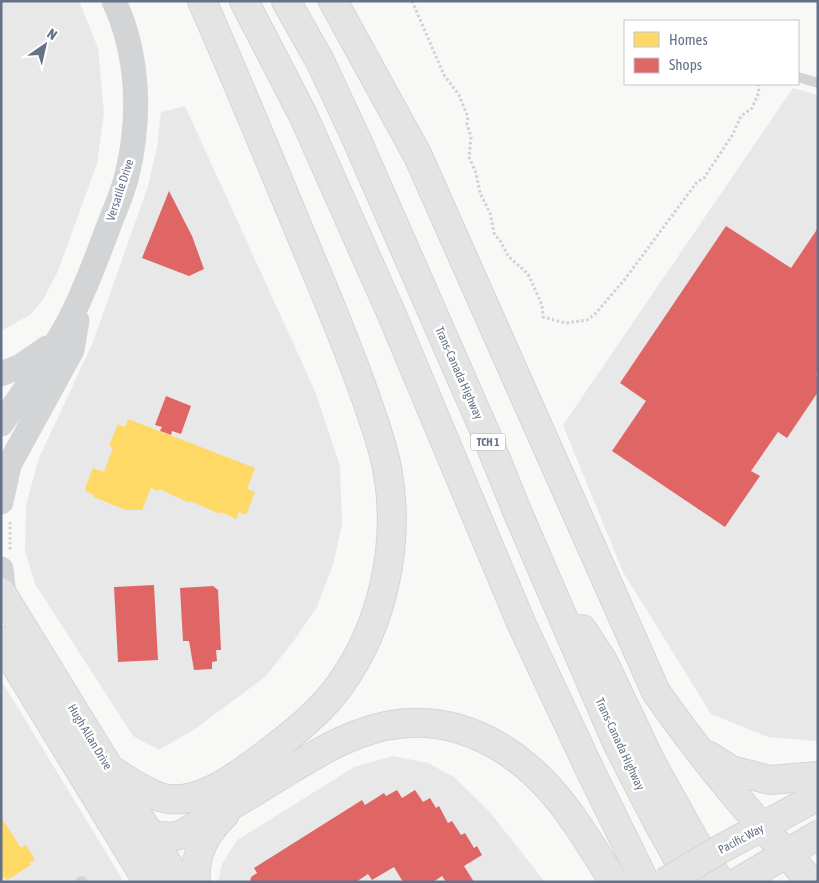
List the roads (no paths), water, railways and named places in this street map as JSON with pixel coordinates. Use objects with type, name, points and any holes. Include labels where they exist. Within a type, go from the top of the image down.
[{"type":"main road","points":[[108,767],[146,791],[162,798],[179,799],[202,795],[260,759],[320,709],[347,676],[372,625],[386,577],[389,558],[392,505],[382,445],[358,375],[202,1]]},
{"type":"main road","points":[[244,1],[307,122],[392,315],[522,625],[645,882]]},
{"type":"main road","name":"Trans-Canada Highway","points":[[286,1],[320,61],[356,138],[485,432],[542,570],[618,745],[691,882]]},
{"type":"main road","points":[[333,1],[418,156],[656,692],[695,747],[811,882]]},
{"type":"main road","points":[[542,570],[603,661],[651,762],[720,882]]},
{"type":"main road","name":"Hugh Allan Drive","points":[[2,594],[179,882]]},
{"type":"main road","points":[[1,641],[148,882]]},
{"type":"main road","points":[[110,820],[150,835],[176,836],[239,802],[336,744],[357,734],[412,722],[455,726],[491,741],[512,755],[547,786],[577,824],[614,882]]},
{"type":"main road","points":[[695,747],[731,770],[770,780],[818,776]]},
{"type":"main road","name":"Pacific Way","points":[[665,882],[818,796]]},
{"type":"main road","points":[[196,882],[197,856],[204,839],[213,825],[239,802]]},
{"type":"main road","points":[[738,882],[818,835]]},
{"type":"street","name":"Versatile Drive","points":[[1,424],[57,341],[81,299],[126,178],[134,141],[136,108],[134,72],[128,41],[114,1]]},
{"type":"street","points":[[6,508],[9,465],[72,350],[81,299]]},
{"type":"street","name":"Versatile Drive","points":[[1,374],[21,366],[57,341]]},
{"type":"street","points":[[2,594],[6,562]]},
{"type":"lane","points":[[799,77],[818,83]]}]
